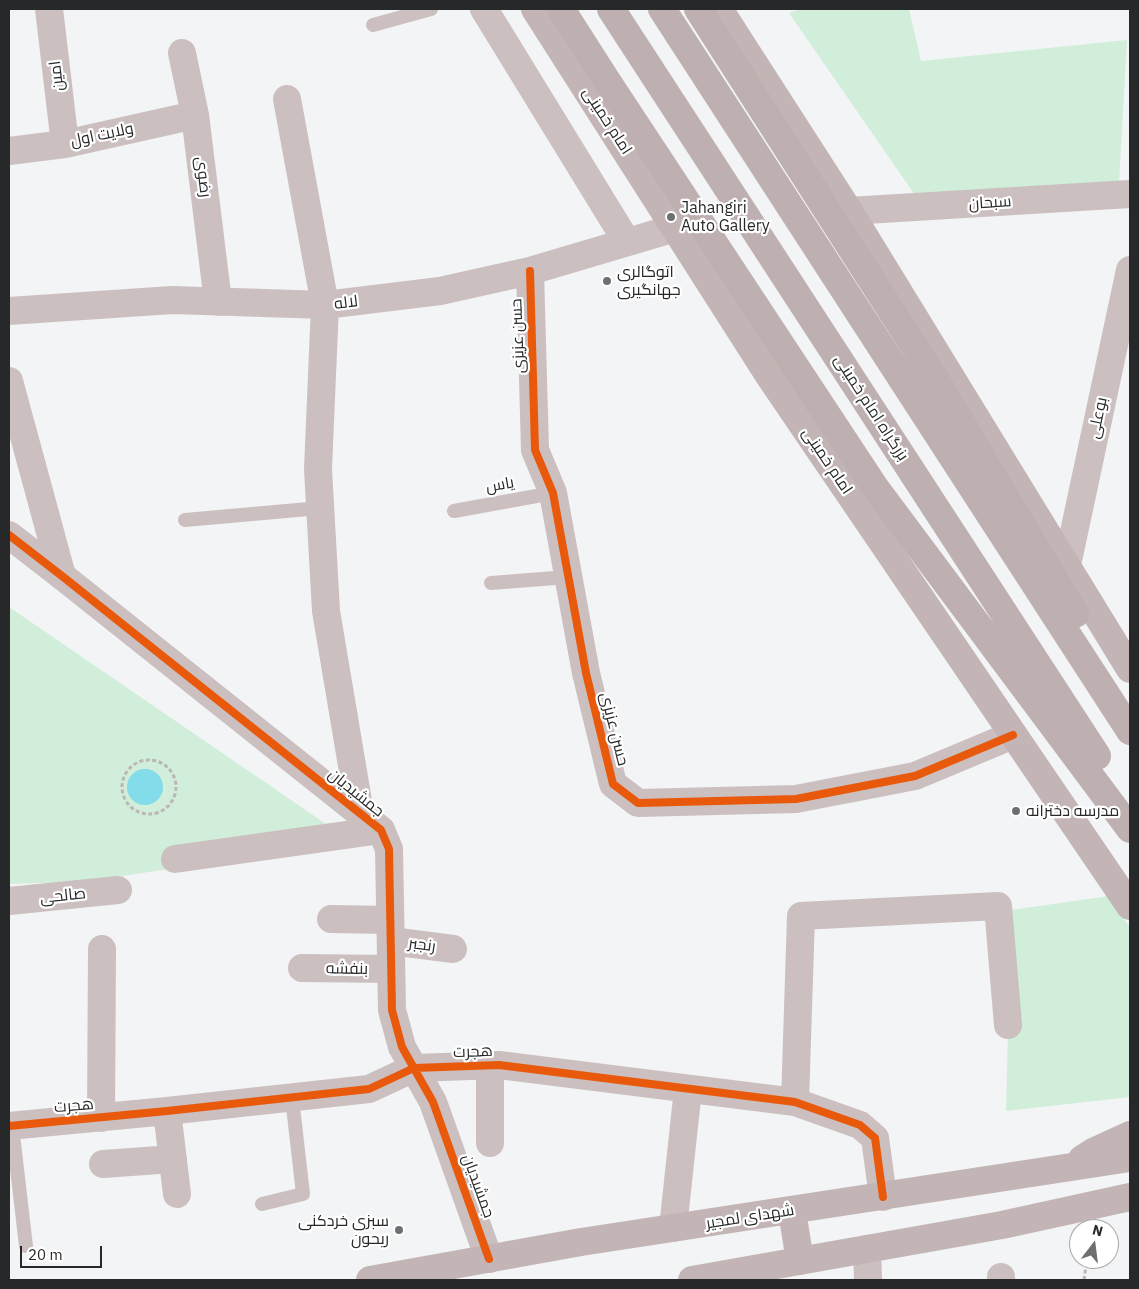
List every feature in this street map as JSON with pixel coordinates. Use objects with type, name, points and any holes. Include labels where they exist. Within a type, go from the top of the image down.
[{"type":"highway","points":[[561,9],[606,81],[874,486],[1130,829]]},
{"type":"highway","name":"بزرگراه امام خمینی","points":[[611,9],[1130,808]]},
{"type":"highway","points":[[662,9],[1130,731]]},
{"type":"highway","points":[[698,9],[935,379],[1130,708]]},
{"type":"main road","name":"امام خمینی","points":[[535,9],[773,382],[1130,906]]},
{"type":"main road","points":[[720,9],[849,212],[1130,669]]},
{"type":"main road","points":[[1066,1169],[1092,1152],[1130,1135]]},
{"type":"main road","name":"شهدای لمجیر","points":[[370,1280],[582,1242],[1130,1158]]},
{"type":"main road","points":[[692,1280],[1002,1225],[1130,1197]]},
{"type":"main road","points":[[792,1210],[800,1261]]},
{"type":"street","name":"امین","points":[[49,9],[66,144]]},
{"type":"street","points":[[484,9],[627,242]]},
{"type":"street","name":"رضوی","points":[[182,53],[195,115],[218,302]]},
{"type":"street","points":[[287,100],[325,305],[318,469],[326,611],[360,813]]},
{"type":"street","name":"ولایت اول","points":[[9,152],[66,144],[195,115]]},
{"type":"street","name":"سبحان","points":[[849,212],[1130,194]]},
{"type":"street","name":"لاله","points":[[9,311],[172,300],[325,305],[440,291],[530,271],[675,228]]},
{"type":"street","name":"بوعلی","points":[[1067,565],[1127,301],[1130,270]]},
{"type":"street","name":"حسن عزیزی","points":[[530,271],[535,450],[553,493],[586,672],[613,784],[638,803],[796,799],[915,776],[1013,735]]},
{"type":"street","points":[[9,381],[62,576]]},
{"type":"street","name":"جمشیدیان","points":[[9,535],[381,830],[389,849],[392,1010],[402,1047],[433,1102],[489,1259]]},
{"type":"street","points":[[175,859],[381,830]]},
{"type":"street","name":"صالحی","points":[[9,901],[118,890]]},
{"type":"street","points":[[795,1102],[801,916],[998,906],[1008,1025]]},
{"type":"street","name":"رنجبر","points":[[331,918],[390,930],[453,949]]},
{"type":"street","points":[[101,1118],[102,949]]},
{"type":"street","name":"بنفشه","points":[[302,968],[391,969]]},
{"type":"street","points":[[490,1065],[490,1143]]},
{"type":"street","name":"هجرت","points":[[11,1126],[369,1089],[414,1068],[499,1065],[795,1102],[860,1125],[875,1138],[883,1197]]},
{"type":"street","points":[[673,1228],[688,1089]]},
{"type":"street","points":[[167,1111],[177,1194]]},
{"type":"street","points":[[104,1164],[173,1159]]},
{"type":"street","points":[[867,1249],[868,1280]]},
{"type":"lane","points":[[373,25],[431,9]]},
{"type":"lane","name":"یاس","points":[[454,511],[553,493]]},
{"type":"lane","points":[[185,520],[320,508]]},
{"type":"lane","points":[[491,583],[568,577]]},
{"type":"lane","points":[[262,1204],[303,1194],[292,1098]]},
{"type":"lane","points":[[11,1126],[26,1246]]},
{"type":"path","points":[[150,759],[159,761],[173,772],[177,790],[169,806],[154,814],[144,814],[135,811],[123,797],[122,778],[133,764],[141,760],[150,759]]},
{"type":"green space","points":[[801,9],[909,9],[921,61],[1127,40],[1119,182],[915,195],[789,13]]},
{"type":"green space","points":[[9,607],[326,824],[162,870],[82,882],[9,884]]},
{"type":"green space","points":[[1109,896],[1130,928],[1130,1097],[1006,1111],[1011,910]]},
{"type":"water","points":[[145,769],[152,770],[158,774],[162,780],[162,794],[158,800],[152,804],[145,805],[138,804],[132,800],[128,794],[127,787],[128,780],[132,774],[138,770]]},
{"type":"cycle path","points":[[530,271],[535,450],[553,493],[586,673],[613,784],[638,803],[796,799],[915,776],[1013,735]]},
{"type":"cycle path","points":[[9,535],[381,830],[389,849],[392,1010],[402,1047],[433,1102],[489,1259]]},
{"type":"cycle path","points":[[9,1126],[369,1089],[414,1068],[499,1065],[795,1102],[860,1125],[875,1138],[883,1197]]},
{"type":"place","name":"Jahangiri Auto Gallery","points":[[671,217]]},
{"type":"place","name":"اتوگالری جهانگیری","points":[[607,281]]},
{"type":"place","name":"مدرسه دخترانه","points":[[1016,811]]},
{"type":"place","name":"سبزی خردکنی ریحون","points":[[399,1230]]}]
